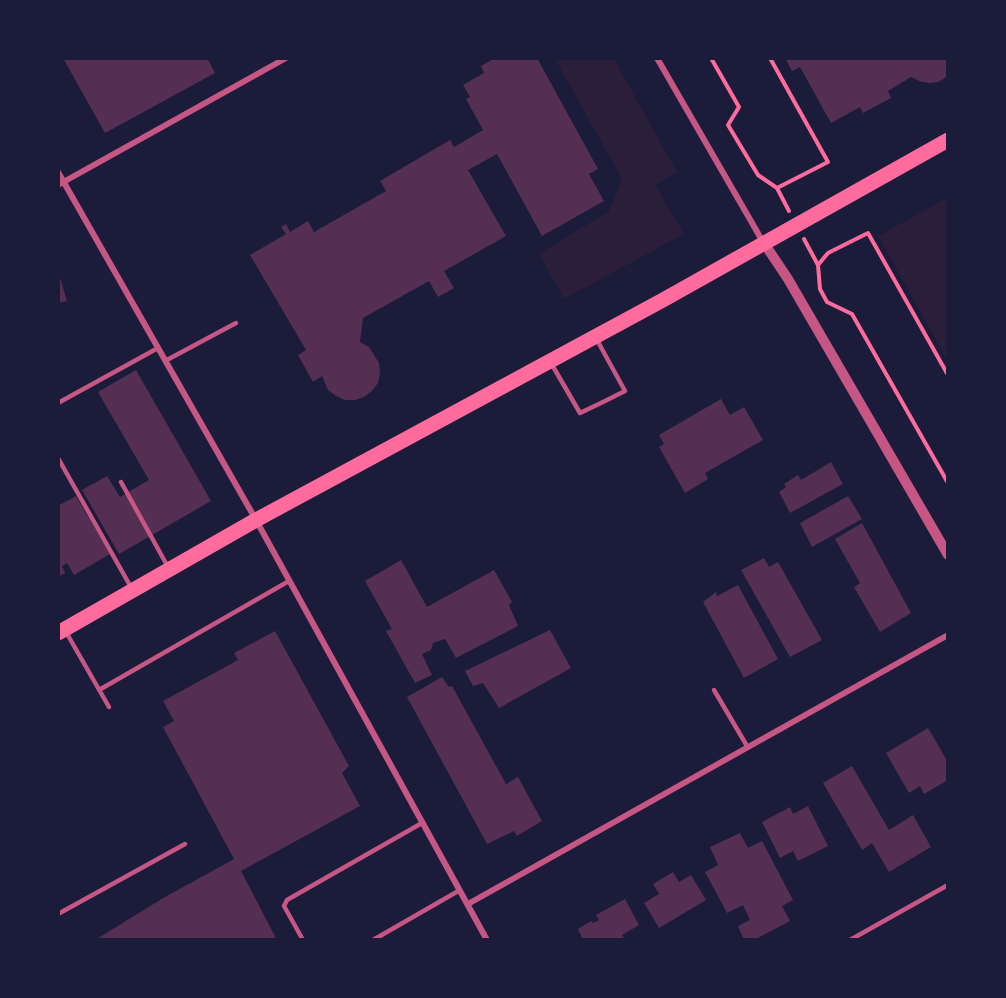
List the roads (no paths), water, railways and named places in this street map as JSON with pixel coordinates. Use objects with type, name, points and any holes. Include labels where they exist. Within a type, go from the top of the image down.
[{"type":"main road","points":[[62,631],[256,520],[595,337],[948,140]]},
{"type":"street","points":[[61,183],[286,58]]},
{"type":"street","points":[[657,58],[741,207],[788,279],[948,555]]},
{"type":"street","points":[[58,172],[61,183],[256,520],[487,939]]},
{"type":"street","points":[[468,904],[948,635]]},
{"type":"lane","points":[[165,361],[236,323]]},
{"type":"lane","points":[[550,361],[580,413],[625,391],[595,337]]},
{"type":"lane","points":[[58,403],[158,348]]},
{"type":"lane","points":[[58,458],[133,590]]},
{"type":"lane","points":[[121,482],[170,570]]},
{"type":"lane","points":[[99,690],[289,580]]},
{"type":"lane","points":[[62,631],[109,707]]},
{"type":"lane","points":[[714,690],[747,746]]},
{"type":"lane","points":[[303,939],[284,906],[287,900],[423,823]]},
{"type":"lane","points":[[58,914],[185,844]]},
{"type":"lane","points":[[850,939],[948,885]]},
{"type":"lane","points":[[374,939],[460,890]]}]
